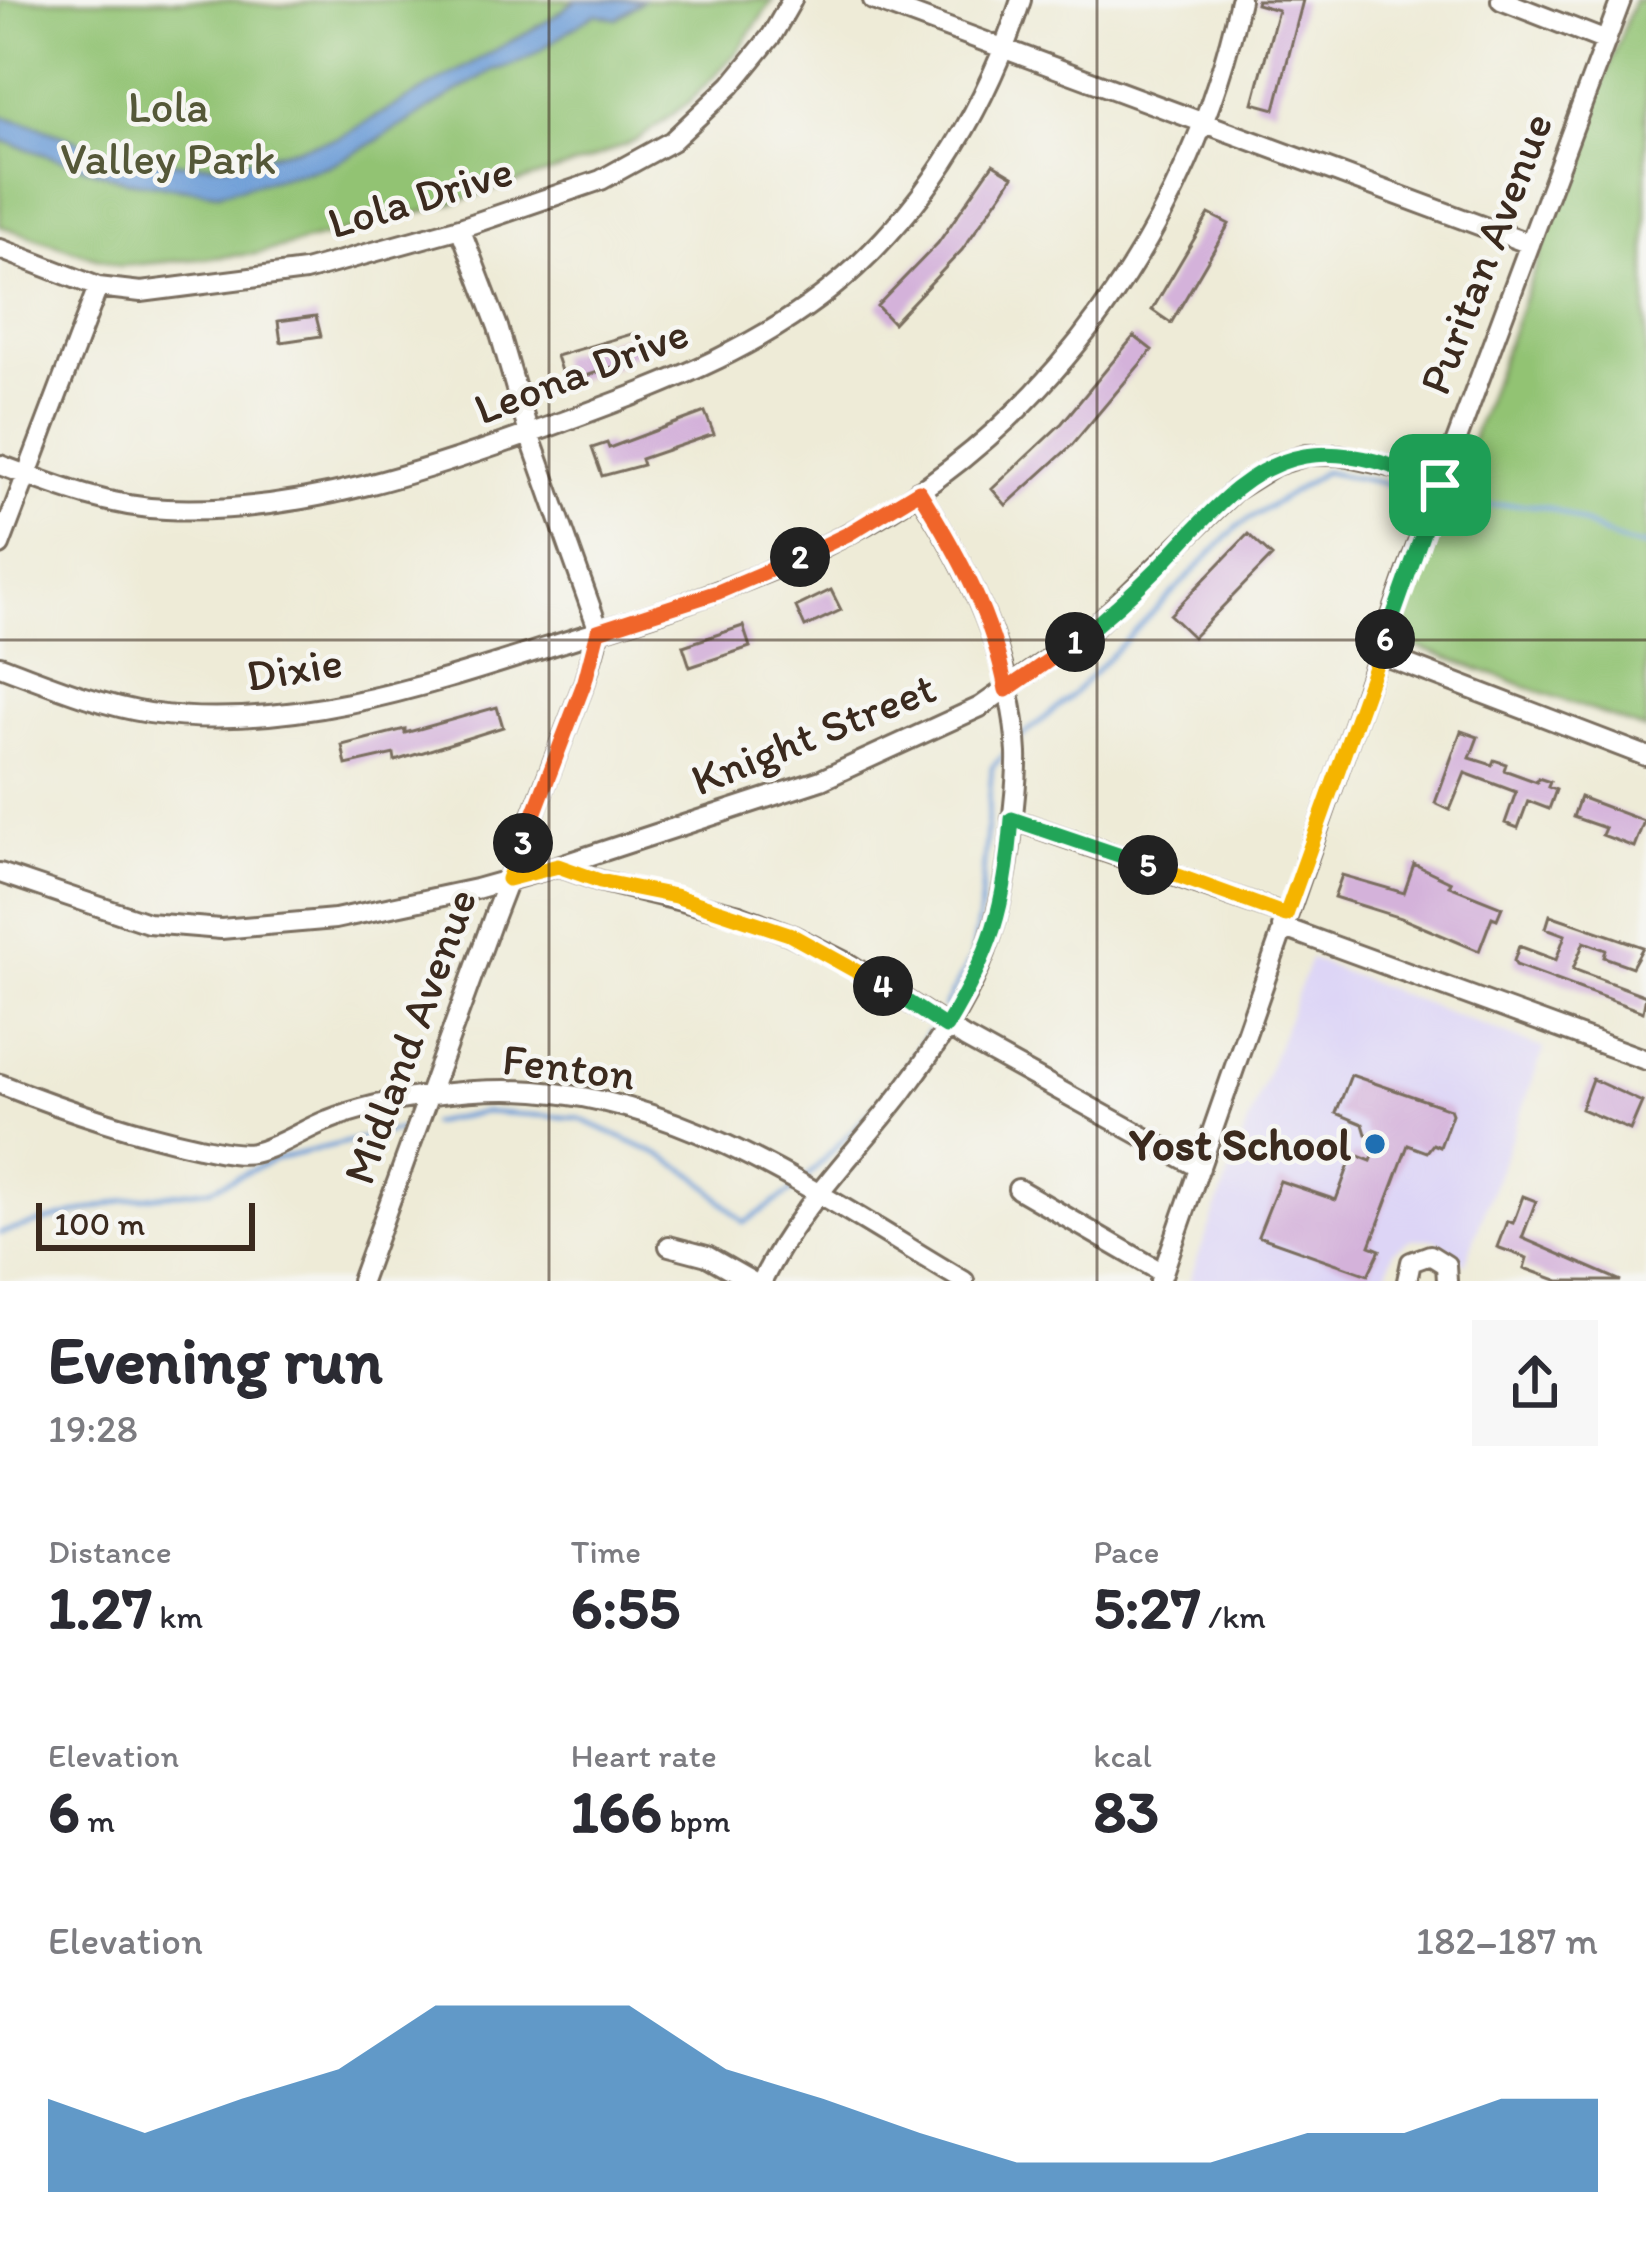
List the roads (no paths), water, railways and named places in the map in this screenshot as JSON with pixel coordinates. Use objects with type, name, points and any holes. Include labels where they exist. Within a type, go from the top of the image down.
[{"type":"street","name":"Lola Drive","points":[[0,249],[98,287],[160,291],[305,271],[460,229],[601,180],[672,140],[731,86],[792,0]]},
{"type":"street","points":[[873,0],[1530,244]]},
{"type":"street","name":"Leona Drive","points":[[0,465],[83,495],[138,506],[257,506],[329,493],[442,463],[712,364],[774,329],[831,288],[884,238],[936,175],[979,106],[1021,0]]},
{"type":"street","points":[[460,229],[498,327],[529,434],[598,631],[771,571],[848,534],[919,491],[1015,411],[1096,319],[1160,221],[1205,123],[1240,0]]},
{"type":"street","points":[[1501,0],[1606,41]]},
{"type":"street","name":"Puritan Avenue","points":[[1162,1277],[1440,485],[1621,0]]},
{"type":"street","points":[[0,545],[98,287]]},
{"type":"street","name":"Knight Street","points":[[0,873],[107,912],[208,929],[335,920],[558,866],[820,780],[907,743],[1006,690],[1093,628],[1235,490],[1275,465],[1307,455],[1339,455],[1394,467],[1440,485]]},
{"type":"street","points":[[762,1281],[779,1250],[903,1091],[946,1027],[976,977],[996,929],[1007,879],[1017,753],[1001,662],[971,581],[919,491]]},
{"type":"street","name":"Dixie","points":[[0,666],[122,708],[172,716],[232,717],[319,707],[412,687],[598,631]]},
{"type":"street","name":"Midland Avenue","points":[[361,1281],[585,681],[598,631]]},
{"type":"street","points":[[1380,654],[1646,756]]},
{"type":"street","points":[[1012,819],[1045,827],[1646,1060]]},
{"type":"street","points":[[558,866],[739,915],[789,934],[849,964],[946,1027],[1200,1168]]},
{"type":"street","name":"Fenton","points":[[0,1084],[112,1126],[252,1154],[357,1110],[428,1098],[532,1091],[620,1105],[707,1137],[964,1281]]},
{"type":"street","points":[[1018,1189],[1162,1277]]},
{"type":"street","points":[[669,1246],[718,1260],[752,1281]]},
{"type":"street","points":[[1407,1281],[1411,1262],[1423,1255],[1442,1261],[1447,1281]]},
{"type":"water","points":[[576,0],[643,0],[617,19],[597,14],[534,54],[493,70],[328,166],[218,193],[126,181],[0,140],[0,116],[117,156],[229,164],[338,138],[549,20]]},
{"type":"waterway","points":[[1021,737],[1068,699],[1237,527],[1324,472],[1409,491]]},
{"type":"waterway","points":[[1462,507],[1548,508],[1620,541],[1646,546]]},
{"type":"waterway","points":[[944,1007],[971,959],[980,911],[992,767],[1009,750]]},
{"type":"waterway","points":[[805,1179],[896,1085],[928,1032]]},
{"type":"waterway","points":[[431,1123],[484,1112],[578,1118],[699,1178],[744,1223],[795,1189]]},
{"type":"waterway","points":[[0,1233],[126,1200],[210,1189],[277,1159],[405,1128]]},
{"type":"place","name":"Yost School","points":[[1375,1144]]},
{"type":"park label","name":"Lola Valley Park","points":[[168,132]]}]
